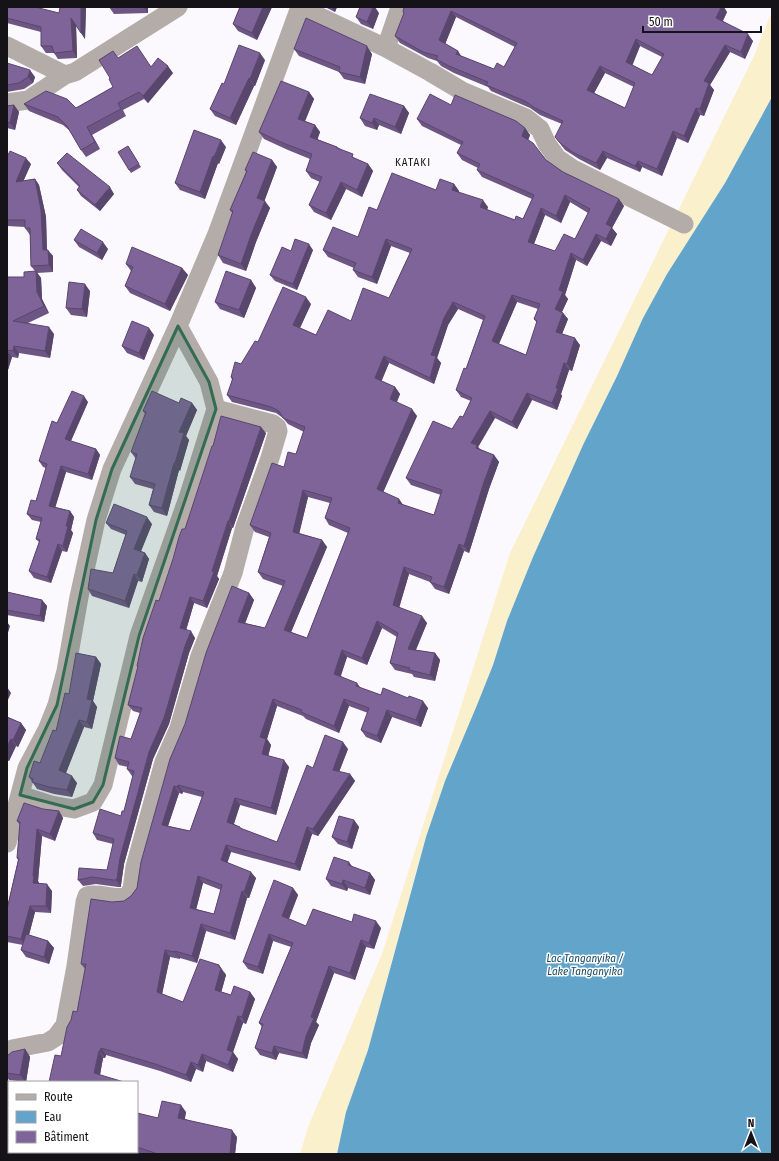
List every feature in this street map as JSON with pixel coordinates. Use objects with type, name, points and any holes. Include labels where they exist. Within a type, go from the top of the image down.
[{"type":"street","points":[[7,102],[28,100],[64,75],[75,72],[178,7]]},
{"type":"street","points":[[7,843],[27,768],[47,730],[57,705],[66,671],[79,597],[96,520],[112,469],[178,326],[217,234],[300,7],[386,48],[430,72],[462,92],[526,118],[540,129],[557,158],[573,169],[684,224]]},
{"type":"street","points":[[386,48],[400,7]]},
{"type":"street","points":[[7,46],[64,75]]},
{"type":"street","points":[[20,794],[51,805],[74,809],[93,802],[103,785],[139,636],[188,498],[216,409],[209,382],[178,326]]},
{"type":"street","points":[[7,1054],[12,1049],[48,1042],[56,1037],[65,1025],[87,896],[92,894],[119,898],[127,897],[132,889],[135,867],[164,762],[179,728],[200,656],[233,573],[245,527],[278,431],[277,427],[273,424],[216,409]]},
{"type":"highlighted area","points":[[178,326],[209,382],[216,409],[139,636],[103,785],[93,802],[74,809],[20,795],[27,768],[57,705],[96,520],[112,469]]},
{"type":"sand","points":[[772,11],[772,97],[725,183],[667,274],[643,318],[617,376],[583,445],[533,557],[507,621],[493,665],[445,781],[426,837],[368,1050],[346,1112],[337,1154],[300,1154],[308,1127],[382,954],[510,553],[754,56]]},
{"type":"water","name":"Lac Tanganyika / Lake Tanganyika","points":[[772,97],[772,1154],[337,1154],[346,1112],[368,1050],[426,837],[445,781],[493,665],[507,621],[533,557],[583,445],[617,376],[643,318],[667,274],[725,183]]},
{"type":"building","points":[[7,7],[35,7],[59,13],[60,7],[81,7],[81,33],[71,18],[73,51],[54,53],[52,46],[41,46],[41,27],[7,18]]},
{"type":"building","points":[[240,7],[263,7],[252,33],[233,24]]},
{"type":"building","points":[[360,7],[373,7],[367,22],[356,17]]},
{"type":"building","points":[[404,7],[721,7],[716,18],[748,34],[741,52],[725,45],[704,81],[709,83],[700,109],[696,108],[684,136],[673,131],[657,169],[638,161],[635,166],[603,151],[596,163],[574,153],[560,143],[555,137],[563,121],[535,108],[525,101],[486,85],[488,82],[449,66],[436,59],[438,56],[423,52],[395,36],[404,13]],"holes":[[[451,11],[517,43],[504,67],[497,63],[494,69],[456,54],[458,51],[439,40]],[[636,39],[664,54],[652,75],[626,62]],[[600,66],[635,83],[625,108],[587,90]]]},
{"type":"building","points":[[306,18],[367,46],[360,77],[339,72],[340,67],[294,49]]},
{"type":"building","points":[[239,45],[260,53],[250,79],[249,78],[230,118],[210,109],[222,83],[224,84]]},
{"type":"building","points":[[137,46],[151,67],[158,58],[168,66],[143,96],[139,92],[118,103],[121,109],[87,127],[95,142],[81,150],[67,126],[58,117],[24,104],[46,91],[67,99],[76,108],[113,87],[109,79],[110,78],[99,60],[113,51],[118,58]]},
{"type":"building","points":[[7,63],[30,70],[28,77],[19,83],[7,85]]},
{"type":"building","points":[[281,81],[309,92],[298,119],[315,125],[310,137],[353,154],[352,157],[368,164],[357,190],[341,182],[326,213],[309,205],[322,177],[306,171],[312,154],[259,132]]},
{"type":"building","points":[[370,94],[404,106],[395,127],[374,118],[372,123],[360,118]]},
{"type":"building","points":[[430,94],[451,105],[455,95],[516,121],[525,128],[522,136],[533,143],[546,160],[563,172],[619,199],[606,224],[612,227],[606,239],[596,234],[583,260],[571,253],[559,290],[563,292],[555,309],[563,313],[556,332],[575,338],[567,364],[564,363],[556,388],[558,389],[552,403],[527,393],[512,422],[490,411],[471,443],[477,445],[476,448],[494,455],[464,546],[459,544],[444,587],[430,582],[432,577],[404,567],[393,605],[422,616],[408,649],[435,653],[430,675],[409,670],[410,668],[390,663],[398,633],[377,621],[362,658],[342,650],[334,674],[357,683],[356,686],[381,695],[383,688],[408,698],[409,696],[423,701],[416,720],[387,710],[377,736],[361,730],[369,708],[344,699],[334,726],[301,712],[302,710],[273,699],[260,737],[266,739],[262,754],[284,760],[271,808],[235,798],[227,822],[277,842],[307,765],[313,768],[325,735],[343,742],[333,770],[350,774],[313,829],[307,827],[295,864],[226,845],[221,860],[251,872],[244,892],[242,891],[230,933],[201,924],[192,956],[165,950],[157,992],[183,1002],[200,959],[219,965],[221,968],[215,990],[231,995],[234,986],[250,992],[242,1017],[238,1016],[227,1050],[233,1052],[228,1065],[202,1054],[198,1065],[191,1062],[186,1075],[101,1048],[94,1073],[121,1081],[49,1081],[55,1055],[61,1056],[67,1027],[71,1020],[73,1011],[77,1012],[86,964],[81,964],[91,899],[112,902],[124,901],[131,896],[137,888],[141,862],[170,759],[185,724],[206,653],[232,586],[249,593],[238,622],[265,628],[285,581],[258,572],[271,533],[250,525],[272,463],[284,467],[288,452],[296,454],[305,427],[283,418],[279,411],[271,407],[227,395],[233,378],[231,377],[235,362],[241,364],[255,341],[258,342],[283,287],[306,297],[293,325],[316,335],[328,310],[351,321],[363,288],[389,298],[412,249],[386,239],[372,277],[353,270],[356,263],[323,250],[333,227],[358,237],[369,207],[377,210],[392,173],[436,190],[440,179],[454,184],[452,190],[483,200],[480,207],[515,220],[516,216],[523,219],[534,195],[477,170],[480,164],[457,153],[463,142],[417,119]],"holes":[[[565,195],[590,209],[575,239],[564,234],[555,251],[528,242],[541,208],[556,216]],[[512,295],[540,304],[534,319],[537,321],[526,355],[492,341]],[[453,302],[485,316],[466,369],[464,368],[456,390],[472,398],[463,417],[460,416],[452,429],[433,421],[406,478],[442,490],[434,515],[398,503],[399,499],[377,489],[412,409],[390,399],[395,387],[375,378],[384,356],[430,378],[436,356],[431,355],[444,318]],[[303,490],[332,498],[325,518],[350,528],[307,638],[284,630],[322,540],[293,532]],[[178,785],[204,792],[190,831],[162,825],[174,786],[177,787]],[[198,876],[222,885],[214,914],[190,908]]]},
{"type":"building","points":[[14,105],[10,123],[7,122],[7,106]]},
{"type":"building","points":[[194,130],[221,140],[214,157],[213,156],[200,192],[175,183]]},
{"type":"building","points":[[128,146],[139,164],[129,170],[118,152]]},
{"type":"building","points":[[10,151],[26,158],[16,182],[35,179],[41,210],[43,250],[48,250],[49,265],[31,266],[30,228],[25,228],[25,220],[7,220],[7,157]]},
{"type":"building","points":[[253,152],[272,160],[257,198],[265,201],[241,264],[218,255],[233,211],[230,210],[247,171],[245,170]]},
{"type":"building","points":[[67,153],[110,187],[95,205],[77,190],[80,186],[57,163]]},
{"type":"building","points":[[81,229],[103,242],[97,253],[74,240]]},
{"type":"building","points":[[295,239],[309,244],[293,284],[270,275],[282,247],[291,251]]},
{"type":"building","points":[[132,247],[182,268],[165,304],[125,286],[133,267],[126,264]]},
{"type":"building","points":[[36,271],[37,292],[44,306],[13,321],[49,327],[45,351],[14,346],[13,351],[7,350],[7,277],[24,277],[24,272]]},
{"type":"building","points":[[226,271],[251,280],[239,310],[215,302]]},
{"type":"building","points":[[69,282],[85,284],[82,309],[66,308]]},
{"type":"building","points":[[132,321],[149,328],[139,353],[122,346]]},
{"type":"building","points":[[72,391],[84,396],[65,439],[96,449],[88,474],[61,466],[49,506],[70,511],[63,546],[58,544],[47,577],[29,571],[40,540],[36,539],[42,518],[27,514],[31,500],[36,501],[47,464],[39,461],[52,421],[57,423]]},
{"type":"building","points":[[152,391],[179,403],[181,398],[192,403],[179,432],[184,433],[162,508],[149,505],[155,484],[130,477],[137,454],[131,452],[146,412],[143,411]]},
{"type":"building","points":[[221,416],[261,427],[228,521],[212,571],[214,572],[203,601],[190,597],[180,628],[191,631],[185,646],[164,718],[149,752],[120,858],[117,879],[113,880],[92,877],[78,880],[79,868],[107,870],[114,839],[93,833],[100,809],[121,816],[122,811],[124,811],[134,771],[127,769],[129,762],[115,758],[120,736],[131,739],[142,708],[128,705],[138,666],[143,638],[156,600],[159,601],[182,529],[185,529],[213,446]]},
{"type":"building","points":[[114,504],[147,517],[134,549],[145,553],[137,575],[134,574],[125,601],[88,589],[91,569],[113,573],[127,531],[106,523]]},
{"type":"building","points":[[7,592],[42,600],[40,616],[7,610]]},
{"type":"building","points":[[76,653],[96,657],[87,699],[92,700],[87,722],[79,720],[59,770],[72,776],[67,790],[32,782],[33,779],[29,777],[34,761],[40,763],[53,730],[56,731],[65,693],[69,694]]},
{"type":"building","points":[[7,717],[21,723],[13,740],[11,739],[7,747]]},
{"type":"building","points":[[24,803],[43,809],[59,811],[50,834],[37,829],[33,883],[47,884],[46,906],[30,906],[21,939],[7,936],[7,909],[19,858],[17,858],[20,822],[17,821]]},
{"type":"building","points":[[339,816],[354,820],[347,842],[332,837]]},
{"type":"building","points":[[334,857],[349,862],[348,865],[370,873],[365,888],[343,880],[342,884],[326,879]]},
{"type":"building","points":[[274,880],[293,888],[282,916],[306,926],[313,909],[352,922],[354,914],[376,921],[369,943],[361,940],[350,973],[329,966],[311,1017],[314,1018],[306,1036],[302,1053],[274,1046],[272,1053],[255,1048],[263,1024],[259,1023],[293,943],[269,934],[258,967],[243,962]]},
{"type":"building","points":[[26,934],[48,941],[44,957],[21,950]]},
{"type":"building","points":[[25,1049],[20,1075],[7,1073],[7,1056],[12,1052]]},
{"type":"building","points":[[162,1101],[181,1105],[178,1118],[232,1130],[230,1154],[158,1154],[138,1147],[138,1113],[158,1118]]},
{"type":"building","points":[[18,1153],[71,1153],[71,1154]]},
{"type":"building","points":[[113,1153],[126,1153],[126,1154]]},
{"type":"district","name":"KATAKI","points":[[413,162]]}]
